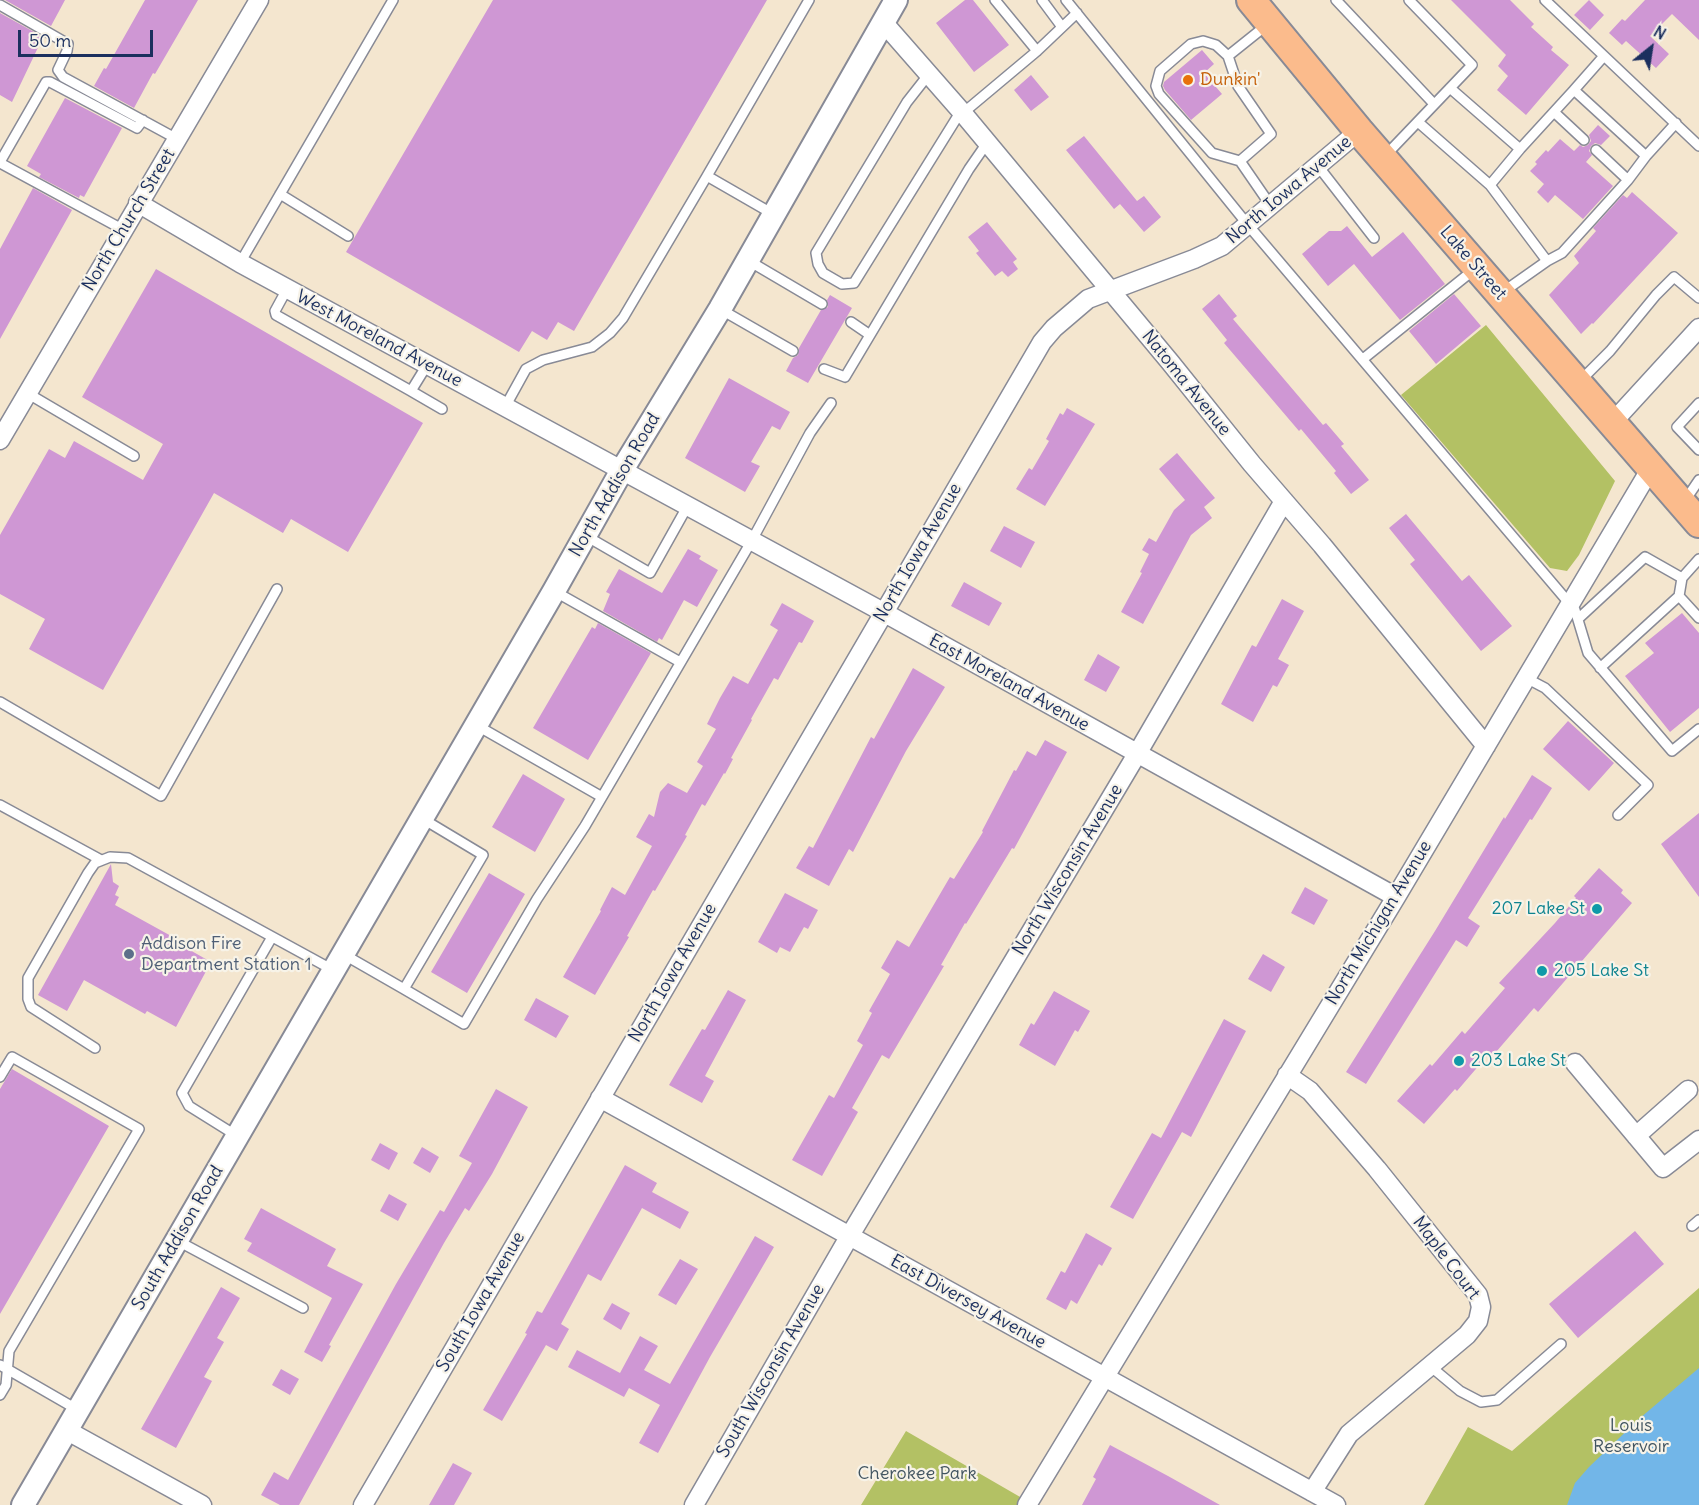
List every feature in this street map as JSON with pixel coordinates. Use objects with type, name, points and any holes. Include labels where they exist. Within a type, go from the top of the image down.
[{"type":"main road","name":"Lake Street","points":[[1251,0],[1359,132],[1691,513]]},
{"type":"street","name":"North Church Street","points":[[0,440],[259,0]]},
{"type":"street","name":"North Addison Road","points":[[338,962],[586,536],[622,470],[720,309],[896,0]]},
{"type":"street","name":"Natoma Avenue","points":[[884,22],[962,112],[1486,746]]},
{"type":"street","name":"North Iowa Avenue","points":[[600,1098],[1042,342],[1088,299],[1222,246],[1359,132]]},
{"type":"street","name":"West Moreland Avenue","points":[[138,203],[287,289],[622,470]]},
{"type":"street","points":[[1612,423],[1699,328]]},
{"type":"street","name":"North Michigan Avenue","points":[[1027,1505],[1396,897],[1526,678],[1574,612],[1651,468]]},
{"type":"street","name":"East Moreland Avenue","points":[[622,470],[1396,897]]},
{"type":"street","name":"North Wisconsin Avenue","points":[[849,1237],[1137,754],[1284,501]]},
{"type":"street","name":"South Addison Road","points":[[23,1505],[338,962]]},
{"type":"street","points":[[1575,1063],[1663,1168],[1699,1140]]},
{"type":"street","name":"Maple Court","points":[[1287,1074],[1310,1091],[1377,1169],[1478,1294],[1480,1307],[1478,1321],[1467,1335],[1349,1434],[1312,1492]]},
{"type":"street","points":[[1636,1136],[1688,1089]]},
{"type":"street","name":"East Diversey Avenue","points":[[600,1098],[1336,1505]]},
{"type":"street","name":"South Iowa Avenue","points":[[363,1505],[600,1098]]},
{"type":"street","name":"South Wisconsin Avenue","points":[[694,1505],[849,1237]]},
{"type":"street","points":[[66,1430],[202,1505]]},
{"type":"lane","points":[[240,263],[393,0]]},
{"type":"lane","points":[[505,407],[526,369],[543,360],[592,347],[610,333],[623,318],[808,0]]},
{"type":"lane","points":[[995,0],[1037,51]]},
{"type":"lane","points":[[1042,0],[1062,27]]},
{"type":"lane","points":[[1066,0],[1248,225],[1574,612],[1588,653],[1672,751],[1699,729]]},
{"type":"lane","points":[[1336,0],[1434,104]]},
{"type":"lane","points":[[1383,159],[1472,65],[1409,0]]},
{"type":"lane","points":[[1545,0],[1699,146]]},
{"type":"lane","points":[[0,5],[68,44],[58,70],[63,77],[177,139]]},
{"type":"lane","points":[[929,75],[906,102],[816,253],[823,273],[842,284],[854,283],[962,112],[1037,51],[1077,13]]},
{"type":"lane","points":[[1228,56],[1270,23]]},
{"type":"lane","points":[[1240,161],[1272,134],[1238,87],[1228,56],[1216,45],[1203,41],[1191,44],[1160,71],[1156,86],[1159,94],[1212,153],[1240,161],[1271,206]]},
{"type":"lane","points":[[1490,185],[1604,56]]},
{"type":"lane","points":[[123,230],[0,163],[46,82],[50,82],[137,128],[143,120]]},
{"type":"lane","points":[[1450,88],[1520,149]]},
{"type":"lane","points":[[1574,90],[1646,156]]},
{"type":"lane","points":[[1554,112],[1584,140]]},
{"type":"lane","points":[[1418,122],[1490,185],[1547,261]]},
{"type":"lane","points":[[1499,294],[1547,261],[1562,254],[1676,123]]},
{"type":"lane","points":[[824,369],[845,377],[963,179],[987,143]]},
{"type":"lane","points":[[1596,150],[1628,180]]},
{"type":"lane","points":[[1318,166],[1374,238]]},
{"type":"lane","points":[[707,176],[773,214]]},
{"type":"lane","points":[[280,194],[348,236]]},
{"type":"lane","points":[[747,259],[822,304]]},
{"type":"lane","points":[[1363,359],[1476,267]]},
{"type":"lane","points":[[1578,384],[1674,277],[1699,298]]},
{"type":"lane","points":[[287,289],[275,311],[276,315],[442,409]]},
{"type":"lane","points":[[720,309],[793,351]]},
{"type":"lane","points":[[851,322],[870,335]]},
{"type":"lane","points":[[411,392],[427,365]]},
{"type":"lane","points":[[27,393],[134,456]]},
{"type":"lane","points":[[95,1048],[31,1007],[28,999],[28,978],[88,873],[95,863],[110,857],[128,858],[272,937],[404,989],[464,1024],[537,899],[602,797],[751,542],[810,433],[831,403]]},
{"type":"lane","points":[[1699,403],[1677,427],[1699,450]]},
{"type":"lane","points":[[1691,513],[1699,480]]},
{"type":"lane","points":[[586,536],[650,573],[687,507]]},
{"type":"lane","points":[[1574,612],[1645,557],[1682,578]]},
{"type":"lane","points":[[1600,668],[1679,596],[1682,578],[1699,559]]},
{"type":"lane","points":[[0,702],[161,796],[277,589]]},
{"type":"lane","points":[[554,591],[680,662]]},
{"type":"lane","points":[[1679,596],[1699,618]]},
{"type":"lane","points":[[1526,678],[1545,688],[1648,785],[1618,815]]},
{"type":"lane","points":[[476,725],[602,797]]},
{"type":"lane","points":[[0,805],[101,861]]},
{"type":"lane","points":[[404,989],[483,855],[421,818]]},
{"type":"lane","points":[[237,1136],[189,1106],[182,1093],[272,937]]},
{"type":"lane","points":[[0,1077],[12,1057],[139,1129],[9,1351],[4,1367],[6,1385],[0,1395]]},
{"type":"lane","points":[[176,1240],[303,1308]]},
{"type":"lane","points":[[1430,1366],[1460,1391],[1481,1402],[1497,1400],[1561,1344]]},
{"type":"lane","points":[[4,1367],[78,1410]]},
{"type":"green space","points":[[1486,325],[1615,481],[1579,555],[1567,571],[1550,568],[1401,395]]},
{"type":"green space","name":"Louis Reservoir","points":[[1699,1288],[1699,1505],[1424,1505],[1468,1427],[1512,1451]]},
{"type":"green space","name":"Cherokee Park","points":[[906,1431],[1034,1505],[861,1505]]},
{"type":"water","points":[[1699,1368],[1699,1505],[1567,1505],[1575,1483],[1589,1467],[1640,1418]]},
{"type":"building","points":[[5,0],[65,0],[51,26]]},
{"type":"building","points":[[145,0],[198,0],[134,108],[94,86]]},
{"type":"building","points":[[493,0],[767,0],[574,331],[558,322],[547,340],[532,331],[519,352],[346,252]]},
{"type":"building","points":[[965,0],[973,0],[1009,45],[974,72],[936,23]]},
{"type":"building","points":[[1451,0],[1510,0],[1534,24],[1531,27],[1553,47],[1551,50],[1569,65],[1526,115],[1497,90],[1508,76],[1498,66],[1506,55]]},
{"type":"building","points":[[1589,0],[1604,15],[1590,30],[1574,15]]},
{"type":"building","points":[[1645,0],[1699,0],[1699,40],[1672,14],[1650,36],[1669,54],[1656,68],[1626,41],[1622,45],[1609,33],[1622,19],[1625,21]]},
{"type":"building","points":[[0,13],[43,37],[12,102],[0,95]]},
{"type":"building","name":"Dunkin'","points":[[1202,50],[1214,64],[1204,73],[1222,94],[1191,120],[1163,86],[1164,82]]},
{"type":"building","points":[[1031,75],[1049,97],[1031,111],[1014,90]]},
{"type":"building","points":[[65,98],[122,128],[84,197],[80,195],[79,198],[39,177],[41,174],[27,166]]},
{"type":"building","points":[[1598,125],[1610,136],[1601,145],[1595,143],[1591,146],[1589,151],[1592,155],[1586,162],[1613,186],[1583,219],[1555,195],[1548,203],[1537,192],[1544,184],[1530,171],[1546,150],[1548,152],[1560,139],[1574,151],[1580,145],[1583,147],[1588,145],[1591,141],[1589,135]]},
{"type":"building","points":[[1084,136],[1137,201],[1144,196],[1161,217],[1144,232],[1120,204],[1114,209],[1066,150]]},
{"type":"building","points":[[33,188],[72,210],[0,339],[0,249]]},
{"type":"building","points":[[1632,192],[1678,233],[1581,334],[1549,295],[1579,263],[1574,256],[1596,231],[1593,228],[1623,195],[1627,198]]},
{"type":"building","points":[[987,222],[1017,259],[1013,262],[1018,269],[1008,277],[1002,271],[995,276],[976,253],[979,251],[968,237]]},
{"type":"building","points":[[1347,226],[1372,257],[1403,232],[1445,284],[1400,320],[1354,264],[1328,286],[1302,254],[1329,231],[1341,231]]},
{"type":"building","points":[[156,269],[423,423],[348,552],[291,519],[283,533],[214,493],[103,690],[29,649],[45,619],[0,594],[0,535],[49,449],[65,458],[74,441],[143,480],[163,444],[82,397]]},
{"type":"building","points":[[1219,294],[1237,316],[1233,319],[1323,425],[1326,423],[1344,444],[1341,446],[1369,480],[1351,494],[1334,473],[1336,471],[1301,429],[1299,431],[1224,343],[1227,340],[1202,309]]},
{"type":"building","points":[[1454,294],[1481,326],[1436,364],[1409,331]]},
{"type":"building","points":[[830,295],[852,308],[808,383],[786,371],[793,358],[798,355],[799,348],[821,310],[828,307],[827,300]]},
{"type":"building","points":[[729,378],[790,412],[780,430],[772,426],[751,462],[760,466],[745,492],[685,458]]},
{"type":"building","points":[[1067,408],[1095,424],[1045,506],[1016,489],[1029,468],[1032,470],[1049,441],[1046,439],[1060,413],[1063,415]]},
{"type":"building","points":[[1177,453],[1215,498],[1204,507],[1212,518],[1191,535],[1143,624],[1121,612],[1142,573],[1140,572],[1149,554],[1142,550],[1149,538],[1156,542],[1174,510],[1185,500],[1159,469]]},
{"type":"building","points":[[1406,514],[1462,581],[1469,575],[1512,626],[1481,651],[1410,564],[1415,560],[1389,528]]},
{"type":"building","points":[[1004,526],[1035,542],[1021,568],[990,551]]},
{"type":"building","points":[[688,549],[701,556],[699,559],[718,570],[697,607],[684,600],[662,640],[659,638],[657,642],[603,611],[610,594],[606,592],[619,569],[662,593]]},
{"type":"building","points":[[964,582],[1002,603],[989,626],[951,606]]},
{"type":"building","points":[[1282,599],[1304,611],[1278,659],[1289,665],[1277,687],[1273,685],[1253,722],[1221,704],[1252,645],[1256,647]]},
{"type":"building","points":[[782,603],[814,621],[802,643],[799,642],[778,680],[774,678],[731,758],[733,759],[725,774],[705,806],[702,804],[685,835],[687,836],[655,891],[653,890],[595,995],[563,977],[601,911],[612,887],[625,895],[652,846],[636,837],[649,814],[654,817],[660,792],[668,783],[687,793],[703,766],[697,762],[716,729],[707,724],[733,676],[748,684],[778,630],[770,625]]},
{"type":"building","points":[[1682,613],[1699,633],[1699,708],[1670,732],[1625,676],[1654,653],[1645,643]]},
{"type":"building","points":[[598,623],[651,653],[588,760],[533,728],[592,627],[595,629]]},
{"type":"building","points":[[1098,654],[1120,667],[1106,692],[1084,680]]},
{"type":"building","points":[[913,668],[945,687],[906,751],[853,852],[849,849],[829,886],[796,868],[809,846],[813,848],[871,737],[874,739]]},
{"type":"building","points":[[1568,721],[1614,763],[1589,791],[1543,749]]},
{"type":"building","points":[[1045,740],[1067,752],[1014,849],[1012,848],[965,923],[941,965],[944,966],[889,1059],[882,1055],[852,1108],[858,1112],[822,1176],[792,1160],[829,1095],[834,1098],[863,1045],[857,1041],[872,1013],[869,1011],[890,974],[881,968],[897,940],[909,947],[950,877],[954,879],[983,832],[1014,770],[1016,771],[1027,751],[1036,756]]},
{"type":"building","points":[[523,774],[565,799],[535,852],[492,827]]},
{"type":"building","points":[[1532,775],[1552,788],[1468,918],[1480,926],[1467,947],[1456,940],[1366,1084],[1346,1072]]},
{"type":"building","points":[[1699,813],[1699,897],[1661,844]]},
{"type":"building","name":"Addison Fire Department Station 1","points":[[111,864],[113,882],[119,886],[115,895],[119,897],[115,905],[182,942],[181,945],[211,962],[176,1027],[147,1011],[145,1014],[84,980],[67,1011],[38,995]]},
{"type":"building","points":[[1599,868],[1623,890],[1621,893],[1632,903],[1538,1012],[1534,1008],[1490,1059],[1487,1056],[1424,1124],[1397,1101],[1430,1064],[1432,1066],[1462,1031],[1465,1034],[1505,988],[1499,983],[1555,923],[1576,898],[1574,896]]},
{"type":"building","points":[[489,873],[525,894],[467,993],[431,972]]},
{"type":"building","points":[[1305,887],[1328,900],[1314,925],[1291,913]]},
{"type":"building","points":[[785,893],[818,910],[808,929],[804,927],[790,952],[780,947],[777,953],[758,942]]},
{"type":"building","points":[[1263,954],[1285,967],[1271,992],[1248,979]]},
{"type":"building","points":[[728,990],[746,1000],[705,1076],[714,1081],[702,1103],[669,1085]]},
{"type":"building","points":[[1054,991],[1090,1011],[1078,1032],[1075,1030],[1055,1066],[1019,1045],[1031,1023],[1034,1025]]},
{"type":"building","points":[[536,998],[569,1016],[556,1038],[524,1020]]},
{"type":"building","points":[[1224,1019],[1246,1031],[1191,1137],[1182,1132],[1133,1219],[1110,1207],[1152,1133],[1161,1138]]},
{"type":"building","points":[[12,1069],[109,1126],[0,1314],[0,1089]]},
{"type":"building","points":[[496,1089],[528,1107],[492,1174],[469,1211],[465,1208],[444,1243],[299,1505],[280,1505],[261,1495],[274,1472],[288,1480],[396,1284],[440,1210],[444,1212],[472,1163],[459,1156]]},
{"type":"building","points":[[380,1143],[398,1153],[389,1170],[371,1160]]},
{"type":"building","points":[[422,1147],[439,1157],[430,1173],[413,1163]]},
{"type":"building","points":[[625,1165],[657,1183],[652,1192],[689,1212],[680,1229],[642,1208],[601,1281],[588,1274],[561,1324],[569,1329],[557,1351],[546,1345],[502,1421],[483,1410],[527,1334],[525,1333],[537,1311],[542,1313]]},
{"type":"building","points":[[389,1194],[407,1204],[398,1221],[380,1211]]},
{"type":"building","points":[[261,1208],[336,1249],[327,1266],[363,1284],[322,1362],[304,1352],[332,1298],[247,1251],[252,1243],[244,1239]]},
{"type":"building","points":[[1635,1231],[1664,1264],[1578,1338],[1549,1304]]},
{"type":"building","points":[[1086,1233],[1112,1248],[1102,1266],[1099,1264],[1077,1304],[1071,1300],[1066,1310],[1046,1299],[1061,1271],[1065,1273]]},
{"type":"building","points":[[755,1236],[774,1247],[658,1453],[639,1443],[660,1405],[629,1388],[624,1397],[568,1367],[577,1350],[620,1373],[640,1336],[658,1346],[644,1370],[670,1384]]},
{"type":"building","points":[[680,1259],[698,1269],[676,1305],[658,1295]]},
{"type":"building","points":[[221,1287],[240,1298],[217,1338],[224,1342],[204,1377],[212,1381],[176,1448],[141,1429]]},
{"type":"building","points":[[612,1303],[630,1313],[621,1330],[603,1319]]},
{"type":"building","points":[[281,1369],[299,1379],[290,1395],[272,1385]]},
{"type":"building","points":[[1110,1445],[1220,1505],[1082,1505],[1096,1479],[1093,1477]]},
{"type":"building","points":[[453,1463],[472,1473],[454,1505],[429,1505]]},
{"type":"place","name":"Dunkin'","points":[[1188,80]]},
{"type":"place","name":"207 Lake St","points":[[1597,909]]},
{"type":"place","name":"Addison Fire Department Station 1","points":[[129,954]]},
{"type":"place","name":"205 Lake St","points":[[1542,971]]},
{"type":"place","name":"203 Lake St","points":[[1459,1061]]}]
